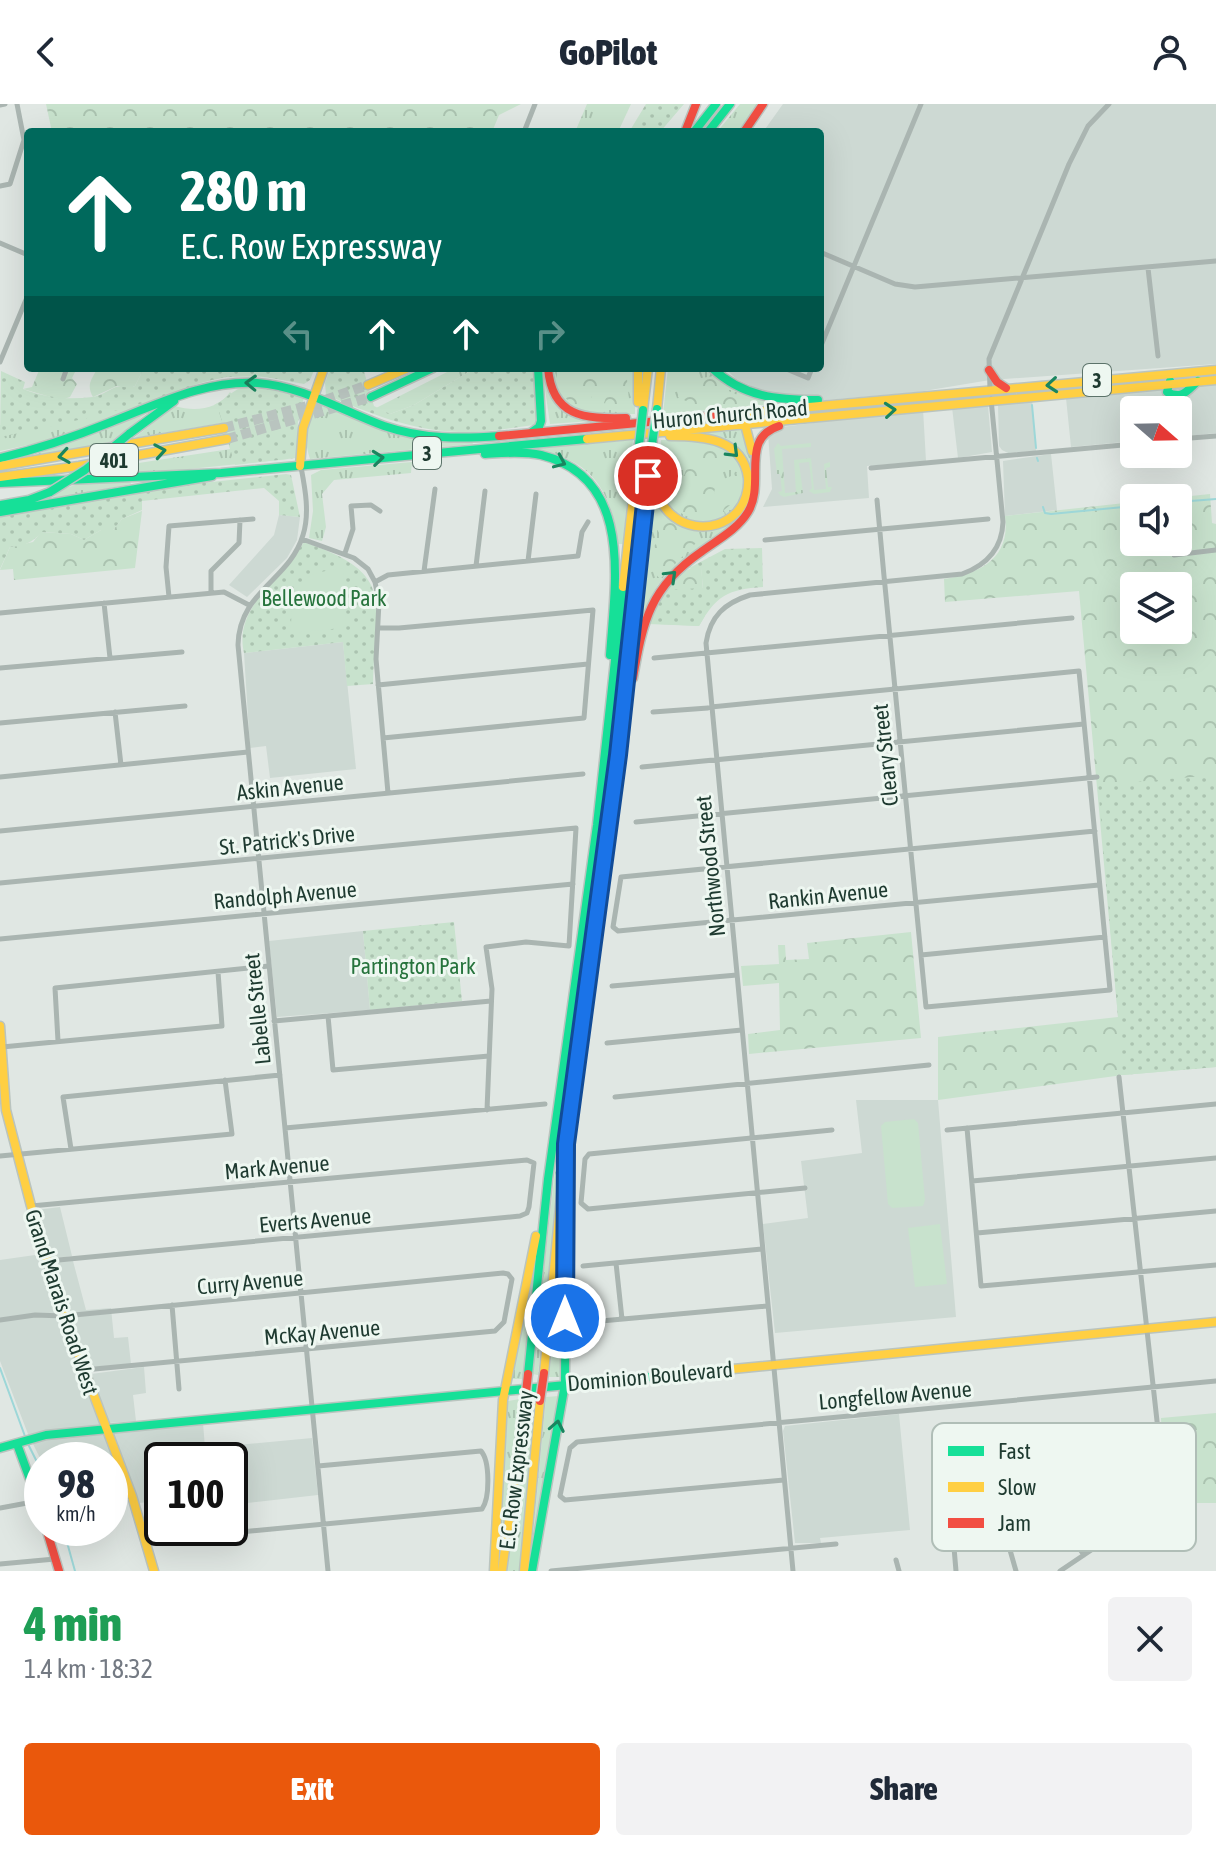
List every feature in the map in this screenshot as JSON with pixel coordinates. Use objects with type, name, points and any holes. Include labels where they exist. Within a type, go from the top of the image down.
[{"type":"main road","points":[[687,128],[696,104]]},
{"type":"main road","points":[[697,128],[716,104]]},
{"type":"main road","points":[[711,128],[730,104]]},
{"type":"main road","points":[[747,128],[763,104]]},
{"type":"main road","points":[[989,370],[997,382],[1008,389]]},
{"type":"main road","name":"Huron Church Road","points":[[0,505],[29,500],[50,492],[85,470],[160,409],[189,393],[225,384],[281,386],[383,426],[421,435],[463,439],[1216,370]]},
{"type":"main road","points":[[300,466],[302,427],[322,372]]},
{"type":"main road","points":[[368,385],[399,372]]},
{"type":"main road","points":[[371,397],[424,372]]},
{"type":"main road","points":[[530,433],[541,423],[538,372]]},
{"type":"main road","points":[[548,372],[554,395],[563,407],[574,413],[595,418],[668,420]]},
{"type":"main road","points":[[638,372],[641,410]]},
{"type":"main road","points":[[641,410],[647,372]]},
{"type":"main road","name":"E.C. Row Expressway","points":[[524,1571],[566,1144],[618,755],[661,372]]},
{"type":"main road","points":[[717,372],[736,388],[758,397],[856,403]]},
{"type":"main road","points":[[1185,372],[1174,376],[1167,384],[1168,394],[1182,396],[1198,381]]},
{"type":"main road","name":"Huron Church Road","points":[[0,512],[138,487],[204,479],[221,473],[1216,380]]},
{"type":"main road","points":[[0,458],[54,445],[189,393]]},
{"type":"main road","points":[[540,401],[553,441]]},
{"type":"main road","name":"E.C. Row Expressway","points":[[502,1571],[525,1402],[548,1179],[608,737],[639,445],[636,433],[641,410]]},
{"type":"main road","points":[[742,413],[756,469]]},
{"type":"main road","points":[[618,755],[642,631],[652,601],[672,574],[747,514],[756,496],[756,442],[762,431],[815,417]]},
{"type":"main road","name":"401","points":[[0,466],[224,428]]},
{"type":"main road","points":[[636,433],[707,437],[727,445],[742,459],[748,477],[746,495],[737,512],[721,524],[708,527],[695,527],[676,519],[666,510],[657,488],[654,445]]},
{"type":"main road","name":"401","points":[[0,477],[227,439]]},
{"type":"main road","points":[[455,451],[534,454],[554,459],[583,476],[606,506],[612,523],[615,553],[608,737]]},
{"type":"main road","points":[[0,483],[221,473]]},
{"type":"main road","name":"Grand Marais Road West","points":[[0,1026],[3,1094],[16,1154],[64,1316],[144,1532]]},
{"type":"main road","points":[[532,1571],[565,1384],[566,1144]]},
{"type":"main road","points":[[494,1571],[505,1390],[548,1179]]},
{"type":"main road","name":"Dominion Boulevard","points":[[0,1448],[36,1438],[106,1429],[1216,1322]]},
{"type":"main road","points":[[17,1444],[24,1462]]},
{"type":"main road","points":[[51,1546],[59,1571]]},
{"type":"main road","name":"Grand Marais Road West","points":[[148,1546],[154,1571]]},
{"type":"street","points":[[0,186],[10,184],[24,140],[17,104]]},
{"type":"street","points":[[526,128],[535,104]]},
{"type":"street","points":[[824,338],[921,104]]},
{"type":"street","name":"Northwood Street","points":[[793,1571],[705,653],[707,633],[712,622],[733,600],[750,595],[962,574],[988,560],[1003,532],[989,359],[1088,126],[1109,104]]},
{"type":"street","points":[[0,243],[24,253]]},
{"type":"street","points":[[824,254],[895,284],[915,287],[1216,261]]},
{"type":"street","points":[[1148,268],[1158,356]]},
{"type":"street","points":[[0,362],[24,310]]},
{"type":"street","points":[[63,379],[66,372]]},
{"type":"street","points":[[794,372],[808,378],[810,372]]},
{"type":"street","points":[[1192,438],[1216,436]]},
{"type":"street","points":[[871,468],[1120,445]]},
{"type":"street","points":[[300,466],[306,514],[302,539],[345,553],[362,564],[375,582],[379,602],[376,659],[388,793]]},
{"type":"street","points":[[424,571],[435,489]]},
{"type":"street","points":[[476,566],[485,491]]},
{"type":"street","points":[[528,561],[536,494]]},
{"type":"street","name":"Cleary Street","points":[[877,500],[926,1007],[1110,990],[1105,937]]},
{"type":"street","points":[[345,553],[353,529],[351,506],[371,505],[380,511]]},
{"type":"street","points":[[169,597],[166,567],[169,526],[253,519]]},
{"type":"street","points":[[765,540],[988,519]]},
{"type":"street","points":[[211,592],[211,571],[239,543],[240,520]]},
{"type":"street","points":[[375,582],[388,575],[578,556],[582,532],[588,522]]},
{"type":"street","name":"Labelle Street","points":[[302,539],[289,561],[249,605],[238,638],[328,1571]]},
{"type":"street","points":[[1192,553],[1216,550]]},
{"type":"street","points":[[0,613],[211,592],[231,593],[249,605]]},
{"type":"street","points":[[104,603],[110,658]]},
{"type":"street","points":[[378,628],[593,610],[584,718],[383,738]]},
{"type":"street","points":[[654,658],[1072,618]]},
{"type":"street","points":[[0,668],[182,652]]},
{"type":"street","points":[[378,685],[588,664]]},
{"type":"street","points":[[653,712],[1079,671],[1105,937],[921,955]]},
{"type":"street","points":[[0,723],[185,706]]},
{"type":"street","points":[[115,712],[121,765]]},
{"type":"street","points":[[642,767],[1084,724]]},
{"type":"street","points":[[0,777],[248,752]]},
{"type":"street","name":"Askin Avenue","points":[[0,831],[583,774]]},
{"type":"street","points":[[636,822],[1097,777]]},
{"type":"street","name":"St. Patrick's Drive","points":[[0,883],[576,828],[573,884]]},
{"type":"street","points":[[726,867],[1095,831]]},
{"type":"street","name":"Rankin Avenue","points":[[726,867],[621,877],[612,920],[615,930],[1099,885]]},
{"type":"street","points":[[487,1110],[491,1001],[486,947],[526,942],[569,946],[573,884]]},
{"type":"street","name":"Randolph Avenue","points":[[0,939],[573,884]]},
{"type":"street","points":[[58,1041],[55,988],[269,966]]},
{"type":"street","points":[[1,1047],[222,1026],[218,972]]},
{"type":"street","points":[[612,986],[737,975]]},
{"type":"street","points":[[274,1021],[491,1001]]},
{"type":"street","points":[[328,1016],[333,1070],[489,1056]]},
{"type":"street","points":[[607,1043],[742,1030]]},
{"type":"street","points":[[615,1097],[929,1065]]},
{"type":"street","points":[[71,1149],[63,1097],[280,1075]]},
{"type":"street","points":[[1119,1077],[1157,1423]]},
{"type":"street","points":[[0,1156],[232,1134],[225,1080]]},
{"type":"street","points":[[285,1128],[545,1104]]},
{"type":"street","points":[[947,1130],[1216,1104]]},
{"type":"street","points":[[967,1128],[981,1286],[1216,1265]]},
{"type":"street","points":[[805,1188],[588,1209],[581,1203],[585,1159],[589,1154],[832,1130]]},
{"type":"street","points":[[972,1181],[1216,1158]]},
{"type":"street","name":"Mark Avenue","points":[[31,1206],[527,1160]]},
{"type":"street","name":"Everts Avenue","points":[[47,1261],[520,1216],[527,1213],[529,1207],[535,1169],[534,1163],[527,1160]]},
{"type":"street","points":[[977,1233],[1216,1211]]},
{"type":"street","points":[[583,1266],[762,1249]]},
{"type":"street","points":[[616,1263],[622,1319]]},
{"type":"street","name":"Curry Avenue","points":[[0,1320],[503,1273]]},
{"type":"street","name":"McKay Avenue","points":[[83,1370],[495,1331],[504,1322],[512,1279],[503,1273]]},
{"type":"street","points":[[172,1305],[179,1389]]},
{"type":"street","points":[[601,1321],[767,1306]]},
{"type":"street","name":"Longfellow Avenue","points":[[784,1480],[565,1500],[560,1496],[570,1448],[577,1442],[1216,1381]]},
{"type":"street","points":[[248,1531],[482,1509],[487,1502],[486,1457],[481,1451],[318,1466]]},
{"type":"street","points":[[128,1496],[132,1496]]},
{"type":"street","points":[[0,1508],[24,1504]]},
{"type":"street","points":[[551,1571],[836,1544]]},
{"type":"street","points":[[954,1551],[956,1571]]},
{"type":"street","points":[[1010,1551],[1016,1571]]},
{"type":"street","points":[[1081,1551],[1084,1555]]},
{"type":"street","points":[[1060,1571],[1090,1551]]},
{"type":"street","points":[[0,1564],[55,1559]]},
{"type":"street","points":[[896,1560],[899,1571]]},
{"type":"shaded area","points":[[783,104],[1216,104],[1216,364],[990,380],[918,392],[826,400],[799,399],[760,390],[736,379],[729,372],[824,372],[824,128],[766,128]]},
{"type":"shaded area","points":[[1216,382],[1216,433],[1192,436],[1192,396],[1120,396],[1120,442],[1071,447],[1066,398]]},
{"type":"shaded area","points":[[1032,399],[1036,451],[1008,453],[1002,450],[999,446],[998,404]]},
{"type":"shaded area","points":[[988,406],[992,452],[958,458],[952,407]]},
{"type":"shaded area","points":[[923,409],[926,461],[867,466],[869,498],[763,507],[772,489],[768,433],[774,428]]},
{"type":"shaded area","points":[[1051,454],[1057,510],[1005,516],[1003,461]]},
{"type":"shaded area","points":[[279,515],[300,517],[297,540],[287,558],[247,597],[229,585],[274,535]]},
{"type":"shaded area","points":[[343,642],[356,769],[270,778],[266,746],[250,748],[244,653]]},
{"type":"shaded area","points":[[363,931],[370,1010],[277,1017],[269,941]]},
{"type":"shaded area","points":[[856,1100],[938,1100],[956,1317],[775,1333],[763,1224],[808,1218],[801,1161],[862,1153]]},
{"type":"shaded area","points":[[60,1207],[72,1256],[49,1259],[36,1210]]},
{"type":"shaded area","points":[[42,1254],[61,1321],[107,1442],[32,1442],[0,1361],[0,1260]]},
{"type":"shaded area","points":[[73,1261],[86,1310],[111,1308],[114,1338],[128,1337],[131,1364],[93,1367],[85,1364],[51,1270],[56,1262]]},
{"type":"shaded area","points":[[144,1367],[146,1393],[133,1395],[136,1421],[107,1423],[91,1374]]},
{"type":"shaded area","points":[[899,1414],[910,1530],[820,1538],[821,1543],[795,1543],[783,1431],[785,1426]]},
{"type":"shaded area","points":[[203,1423],[205,1442],[144,1442],[144,1502],[138,1503],[128,1477],[128,1442],[115,1442],[114,1433]]},
{"type":"shaded area","points":[[312,1438],[318,1495],[248,1503],[248,1444]]},
{"type":"green space","points":[[46,104],[521,104],[499,115],[494,128],[51,128]]},
{"type":"green space","points":[[587,104],[631,104],[620,128],[577,128]]},
{"type":"green space","points":[[646,104],[684,104],[663,128],[631,128]]},
{"type":"green space","points":[[740,104],[759,104],[744,128],[720,128]]},
{"type":"green space","points":[[1,371],[25,382],[23,389],[49,396],[95,396],[116,387],[135,386],[142,372],[313,372],[304,384],[255,376],[225,377],[108,413],[0,437]]},
{"type":"green space","points":[[38,372],[75,372],[72,378],[77,384],[70,397],[61,400],[23,389],[32,387]]},
{"type":"green space","points":[[96,372],[142,372],[135,386],[128,389],[117,386],[93,397],[91,381]]},
{"type":"green space","points":[[226,372],[252,372],[304,384],[262,376],[226,377],[199,383],[52,440],[0,451],[0,425]]},
{"type":"green space","points":[[329,372],[364,372],[374,406],[390,414],[414,405],[468,372],[535,372],[538,418],[534,425],[478,432],[442,431],[408,425],[326,395]]},
{"type":"green space","points":[[447,372],[468,372],[414,405],[390,414],[376,408]]},
{"type":"green space","points":[[543,372],[547,372],[550,393],[592,421],[550,424]]},
{"type":"green space","points":[[553,372],[635,372],[635,414],[580,410],[560,397]]},
{"type":"green space","points":[[557,372],[626,372],[629,401],[620,410],[604,403],[607,395],[600,393],[591,397],[591,405],[583,411],[562,394]]},
{"type":"green space","points":[[668,372],[714,372],[726,384],[786,403],[663,414]]},
{"type":"green space","points":[[681,372],[692,372],[701,378],[715,376],[720,387],[755,403],[702,409],[678,397]]},
{"type":"green space","points":[[254,386],[304,397],[298,422],[296,458],[235,465],[219,411],[214,405],[236,390]]},
{"type":"green space","points":[[230,392],[288,459],[150,473],[85,475],[93,470],[230,449],[222,423],[134,438],[175,406],[205,408],[219,403]]},
{"type":"green space","points":[[317,404],[394,433],[473,444],[310,459],[306,430]]},
{"type":"green space","points":[[147,413],[111,442],[29,457]]},
{"type":"green space","points":[[744,429],[756,475],[749,506],[727,531],[682,562],[658,585],[638,631],[653,486],[670,518],[692,530],[713,529],[731,518],[745,501],[751,481],[748,461],[733,444],[704,433]]},
{"type":"green space","points":[[633,440],[623,544],[618,544],[613,516],[602,491],[585,470],[559,456],[522,450]]},
{"type":"green space","points":[[661,440],[710,441],[721,444],[739,459],[743,488],[737,504],[726,516],[712,522],[697,523],[682,518],[670,507],[661,484]]},
{"type":"green space","points":[[778,443],[781,446],[811,443],[811,447],[782,449],[785,493],[796,492],[794,460],[811,458],[814,490],[826,489],[824,464],[830,462],[830,467],[826,468],[828,487],[832,487],[830,492],[814,494],[809,491],[812,488],[809,462],[799,463],[803,493],[780,495],[780,474],[777,474],[774,449]]},
{"type":"green space","points":[[694,445],[723,450],[714,493],[718,498],[727,478],[741,471],[741,488],[724,510],[725,516],[707,520],[690,518],[670,501],[665,489],[665,466],[684,476]]},
{"type":"green space","points":[[642,449],[648,449],[627,654],[621,654]]},
{"type":"green space","points":[[412,462],[411,473],[334,480],[322,494],[326,527],[322,541],[309,538],[313,511],[311,475],[321,470]]},
{"type":"green space","points":[[291,475],[300,517],[279,515],[279,501],[264,488],[142,501],[142,510],[122,519],[113,530],[101,530],[84,540],[71,534],[42,532],[28,543],[10,547],[0,569],[0,516],[183,485]]},
{"type":"green space","points":[[130,481],[131,484],[52,499],[59,492],[77,485]]},
{"type":"green space","points":[[1210,494],[1212,523],[1216,524],[1216,1067],[1123,1075],[938,1100],[938,1037],[1118,1017],[1079,591],[945,602],[944,579],[981,568],[998,553],[1006,531],[1005,516],[1120,504],[1120,556],[1192,556],[1192,496]]},
{"type":"green space","points":[[142,511],[135,568],[14,580],[13,569],[0,570],[10,547],[33,542],[41,532],[71,534],[84,540],[101,530],[113,530],[122,519]]},
{"type":"green space","points":[[662,516],[698,541],[660,579],[652,570],[649,554],[661,536],[655,526]]},
{"type":"green space","name":"Bellewood Park","points":[[304,542],[354,566],[367,579],[374,593],[377,610],[373,684],[347,686],[343,642],[244,653],[243,636],[253,607]]},
{"type":"green space","points":[[762,548],[763,587],[724,596],[699,626],[658,624],[651,615],[664,590],[703,588],[701,568],[689,568],[725,549]]},
{"type":"green space","points":[[701,564],[705,616],[699,626],[648,624],[667,587],[681,574]]},
{"type":"green space","points":[[343,568],[346,625],[291,633],[293,604],[299,586],[314,574]]},
{"type":"green space","points":[[1216,775],[1216,1067],[1123,1075],[1098,785]]},
{"type":"green space","name":"Partington Park","points":[[454,922],[462,1001],[370,1010],[363,931]]},
{"type":"green space","points":[[911,932],[921,1038],[749,1054],[748,1034],[780,1030],[779,983],[743,986],[741,966],[779,964],[778,945],[785,945],[786,960],[809,959],[807,943]]},
{"type":"green space","points":[[914,1119],[918,1123],[925,1200],[923,1206],[892,1208],[888,1204],[881,1126],[885,1122]]},
{"type":"green space","points":[[559,1169],[538,1375],[532,1374],[555,1171]]},
{"type":"green space","points":[[940,1224],[947,1284],[915,1287],[908,1228]]},
{"type":"green space","points":[[562,1248],[561,1374],[560,1377],[549,1377]]},
{"type":"green space","points":[[537,1254],[523,1379],[511,1379]]},
{"type":"green space","points":[[559,1396],[532,1547],[546,1397]]},
{"type":"green space","points":[[520,1399],[499,1559],[508,1401]]},
{"type":"green space","points":[[530,1401],[535,1402],[521,1571],[507,1571]]},
{"type":"green space","points":[[1216,1413],[1216,1503],[1196,1503],[1196,1423],[1161,1423],[1161,1418]]},
{"type":"waterway","points":[[1032,405],[1036,448]]},
{"type":"waterway","points":[[1192,501],[1216,499]]},
{"type":"waterway","points":[[1043,507],[1045,513],[1051,514],[1120,507]]},
{"type":"waterway","points":[[0,1368],[26,1439]]},
{"type":"waterway","points":[[68,1546],[75,1571]]},
{"type":"tunnel","points":[[224,428],[311,405],[368,385]]},
{"type":"tunnel","points":[[227,439],[371,397]]},
{"type":"traffic: fast","points":[[697,128],[716,104]]},
{"type":"traffic: fast","points":[[711,128],[730,104]]},
{"type":"traffic: fast","points":[[371,397],[424,372]]},
{"type":"traffic: fast","points":[[532,432],[541,421],[538,372]]},
{"type":"traffic: fast","points":[[717,372],[736,385],[761,395],[818,400]]},
{"type":"traffic: fast","points":[[1170,381],[1167,392],[1177,395],[1198,381]]},
{"type":"traffic: fast","points":[[0,458],[70,438],[200,389],[238,383],[290,389],[384,426],[427,436],[499,436]]},
{"type":"traffic: fast","points":[[129,434],[174,401]]},
{"type":"traffic: fast","points":[[652,445],[657,409]]},
{"type":"traffic: fast","points":[[639,445],[643,410]]},
{"type":"traffic: fast","points":[[50,492],[85,470],[129,434]]},
{"type":"traffic: fast","points":[[0,483],[221,473],[587,439]]},
{"type":"traffic: fast","points":[[622,715],[652,445]]},
{"type":"traffic: fast","points":[[485,454],[541,455],[571,467],[592,486],[605,509],[612,536],[615,566],[610,655]]},
{"type":"traffic: fast","points":[[0,512],[212,476]]},
{"type":"traffic: fast","points":[[0,505],[29,500],[50,492]]},
{"type":"traffic: fast","points":[[528,1374],[548,1179],[597,825],[623,587]]},
{"type":"traffic: fast","points":[[532,1571],[565,1384],[566,1208]]},
{"type":"traffic: fast","points":[[0,1448],[46,1435],[733,1369]]},
{"type":"traffic: fast","points":[[17,1444],[24,1463]]},
{"type":"traffic: slow","points":[[744,413],[1216,370]]},
{"type":"traffic: slow","points":[[300,466],[303,428],[323,372]]},
{"type":"traffic: slow","points":[[368,385],[399,372]]},
{"type":"traffic: slow","points":[[638,372],[638,402]]},
{"type":"traffic: slow","points":[[643,410],[648,372]]},
{"type":"traffic: slow","points":[[657,409],[661,372]]},
{"type":"traffic: slow","points":[[587,439],[1216,380]]},
{"type":"traffic: slow","points":[[743,417],[752,451]]},
{"type":"traffic: slow","points":[[0,466],[224,428]]},
{"type":"traffic: slow","points":[[656,456],[658,494],[674,517],[684,523],[706,526],[728,520],[740,508],[746,496],[748,478],[745,465],[738,455],[719,442],[670,436]]},
{"type":"traffic: slow","points":[[0,477],[227,439]]},
{"type":"traffic: slow","points":[[623,587],[639,445]]},
{"type":"traffic: slow","points":[[544,1373],[566,1144],[622,715]]},
{"type":"traffic: slow","points":[[0,1026],[6,1110],[31,1206],[64,1316],[132,1496],[154,1571]]},
{"type":"traffic: slow","points":[[494,1571],[503,1400],[536,1236]]},
{"type":"traffic: slow","points":[[733,1369],[1216,1322]]},
{"type":"traffic: slow","points":[[524,1571],[540,1401]]},
{"type":"traffic: slow","points":[[502,1571],[525,1402]]},
{"type":"traffic: jam","points":[[687,128],[696,104]]},
{"type":"traffic: jam","points":[[747,128],[763,104]]},
{"type":"traffic: jam","points":[[989,370],[997,382],[1006,388]]},
{"type":"traffic: jam","points":[[549,372],[556,397],[573,412],[597,418],[626,418]]},
{"type":"traffic: jam","points":[[499,436],[744,413]]},
{"type":"traffic: jam","points":[[633,678],[645,622],[660,592],[684,565],[726,534],[748,512],[755,488],[756,451],[767,432],[779,426]]},
{"type":"traffic: jam","points":[[540,1401],[544,1373]]},
{"type":"traffic: jam","points":[[525,1402],[528,1374]]},
{"type":"traffic: jam","points":[[51,1546],[59,1571]]},
{"type":"route","points":[[565,1318],[566,1144],[618,755],[648,476]]}]
